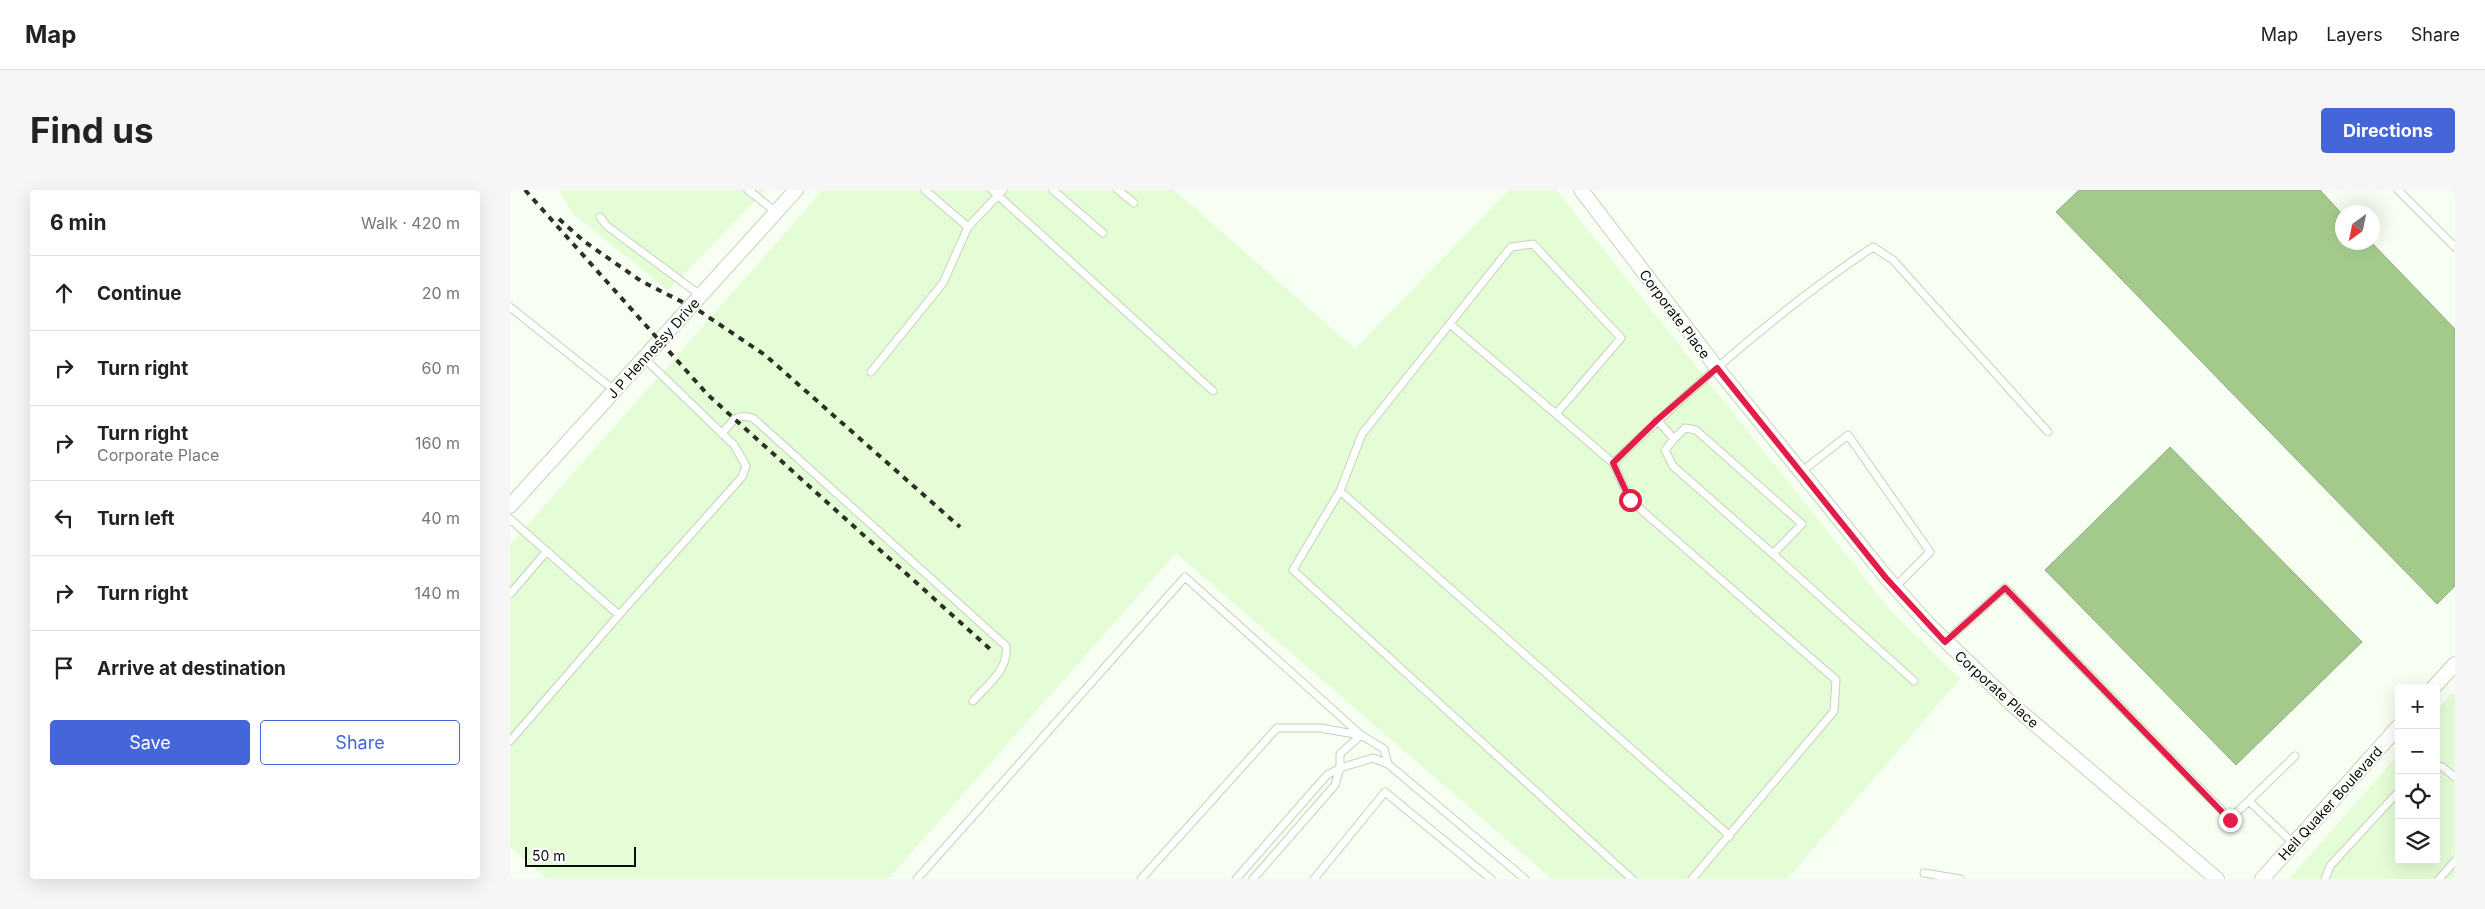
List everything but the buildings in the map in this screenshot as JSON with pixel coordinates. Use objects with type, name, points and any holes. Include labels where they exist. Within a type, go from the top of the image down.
[{"type":"street","name":"J P Hennessy Drive","points":[[510,506],[796,190]]},
{"type":"street","name":"Corporate Place","points":[[1581,190],[1717,368],[1800,472],[1895,587],[1945,642],[2016,708],[2217,879]]},
{"type":"street","points":[[2437,684],[2455,664]]},
{"type":"street","name":"Heil Quaker Boulevard","points":[[2262,879],[2396,729]]},
{"type":"lane","points":[[748,190],[776,212]]},
{"type":"lane","points":[[925,190],[968,227]]},
{"type":"lane","points":[[992,190],[1000,193],[1213,392]]},
{"type":"lane","points":[[1053,190],[1103,233]]},
{"type":"lane","points":[[1118,190],[1134,203]]},
{"type":"lane","points":[[2398,190],[2455,247]]},
{"type":"lane","points":[[871,372],[943,283],[968,227],[1000,193]]},
{"type":"lane","points":[[600,217],[606,226],[700,295]]},
{"type":"lane","points":[[1556,414],[1621,338],[1533,244],[1512,247],[1362,434],[1340,491],[1293,570],[1632,879]]},
{"type":"lane","points":[[1613,463],[1657,420],[1717,368],[1839,270],[1873,247],[1893,260],[2048,432]]},
{"type":"lane","points":[[510,307],[614,390]]},
{"type":"lane","points":[[1450,324],[1613,463],[1630,500],[1836,680],[1834,711],[1692,879]]},
{"type":"lane","points":[[510,742],[742,477],[746,466],[742,455],[644,358]]},
{"type":"lane","points":[[722,434],[734,418],[742,415],[753,418],[1006,646],[1008,656],[1005,666],[973,701]]},
{"type":"lane","points":[[1657,420],[1674,439]]},
{"type":"lane","points":[[1773,554],[1802,524],[1696,430],[1685,428],[1665,450],[1673,466],[1914,681]]},
{"type":"lane","points":[[1800,472],[1848,435],[1930,552],[1895,587]]},
{"type":"lane","points":[[1340,491],[1730,836]]},
{"type":"lane","points":[[510,519],[620,615]]},
{"type":"lane","points":[[510,594],[547,551]]},
{"type":"lane","points":[[917,879],[1185,577],[1361,735],[1384,749],[1388,764]]},
{"type":"lane","points":[[1945,642],[2005,588],[2230,820],[2295,756]]},
{"type":"lane","points":[[1141,879],[1277,728],[1320,728],[1361,735]]},
{"type":"lane","points":[[1253,879],[1335,785],[1340,768],[1340,754],[1361,735]]},
{"type":"lane","points":[[1236,879],[1327,775],[1340,768],[1373,758],[1388,764],[1525,879]]},
{"type":"lane","points":[[2440,766],[2455,777]]},
{"type":"lane","points":[[1314,879],[1385,792],[1491,879]]},
{"type":"lane","points":[[2325,879],[2330,866],[2395,795]]},
{"type":"lane","points":[[2249,801],[2294,844]]},
{"type":"lane","points":[[2439,879],[2455,861]]},
{"type":"lane","points":[[1924,873],[1960,879]]},
{"type":"shaded area","points":[[559,190],[766,190],[668,290],[573,214]]},
{"type":"shaded area","points":[[823,190],[1174,190],[1355,349],[1509,190],[1556,190],[1890,610],[1960,679],[1787,879],[1552,879],[1176,553],[888,879],[547,879],[510,847],[510,545]]},
{"type":"shaded area","points":[[2452,693],[2455,695],[2455,879],[2289,879],[2395,759],[2395,864],[2440,864],[2440,706]]},
{"type":"railway","points":[[525,190],[708,395],[991,650]]},
{"type":"railway","points":[[559,219],[585,242],[641,281],[698,310],[765,355],[960,527]]},
{"type":"route","points":[[1630,500],[1613,463],[1657,420],[1717,368],[1886,578],[1945,642],[2005,588],[2230,820]]}]
